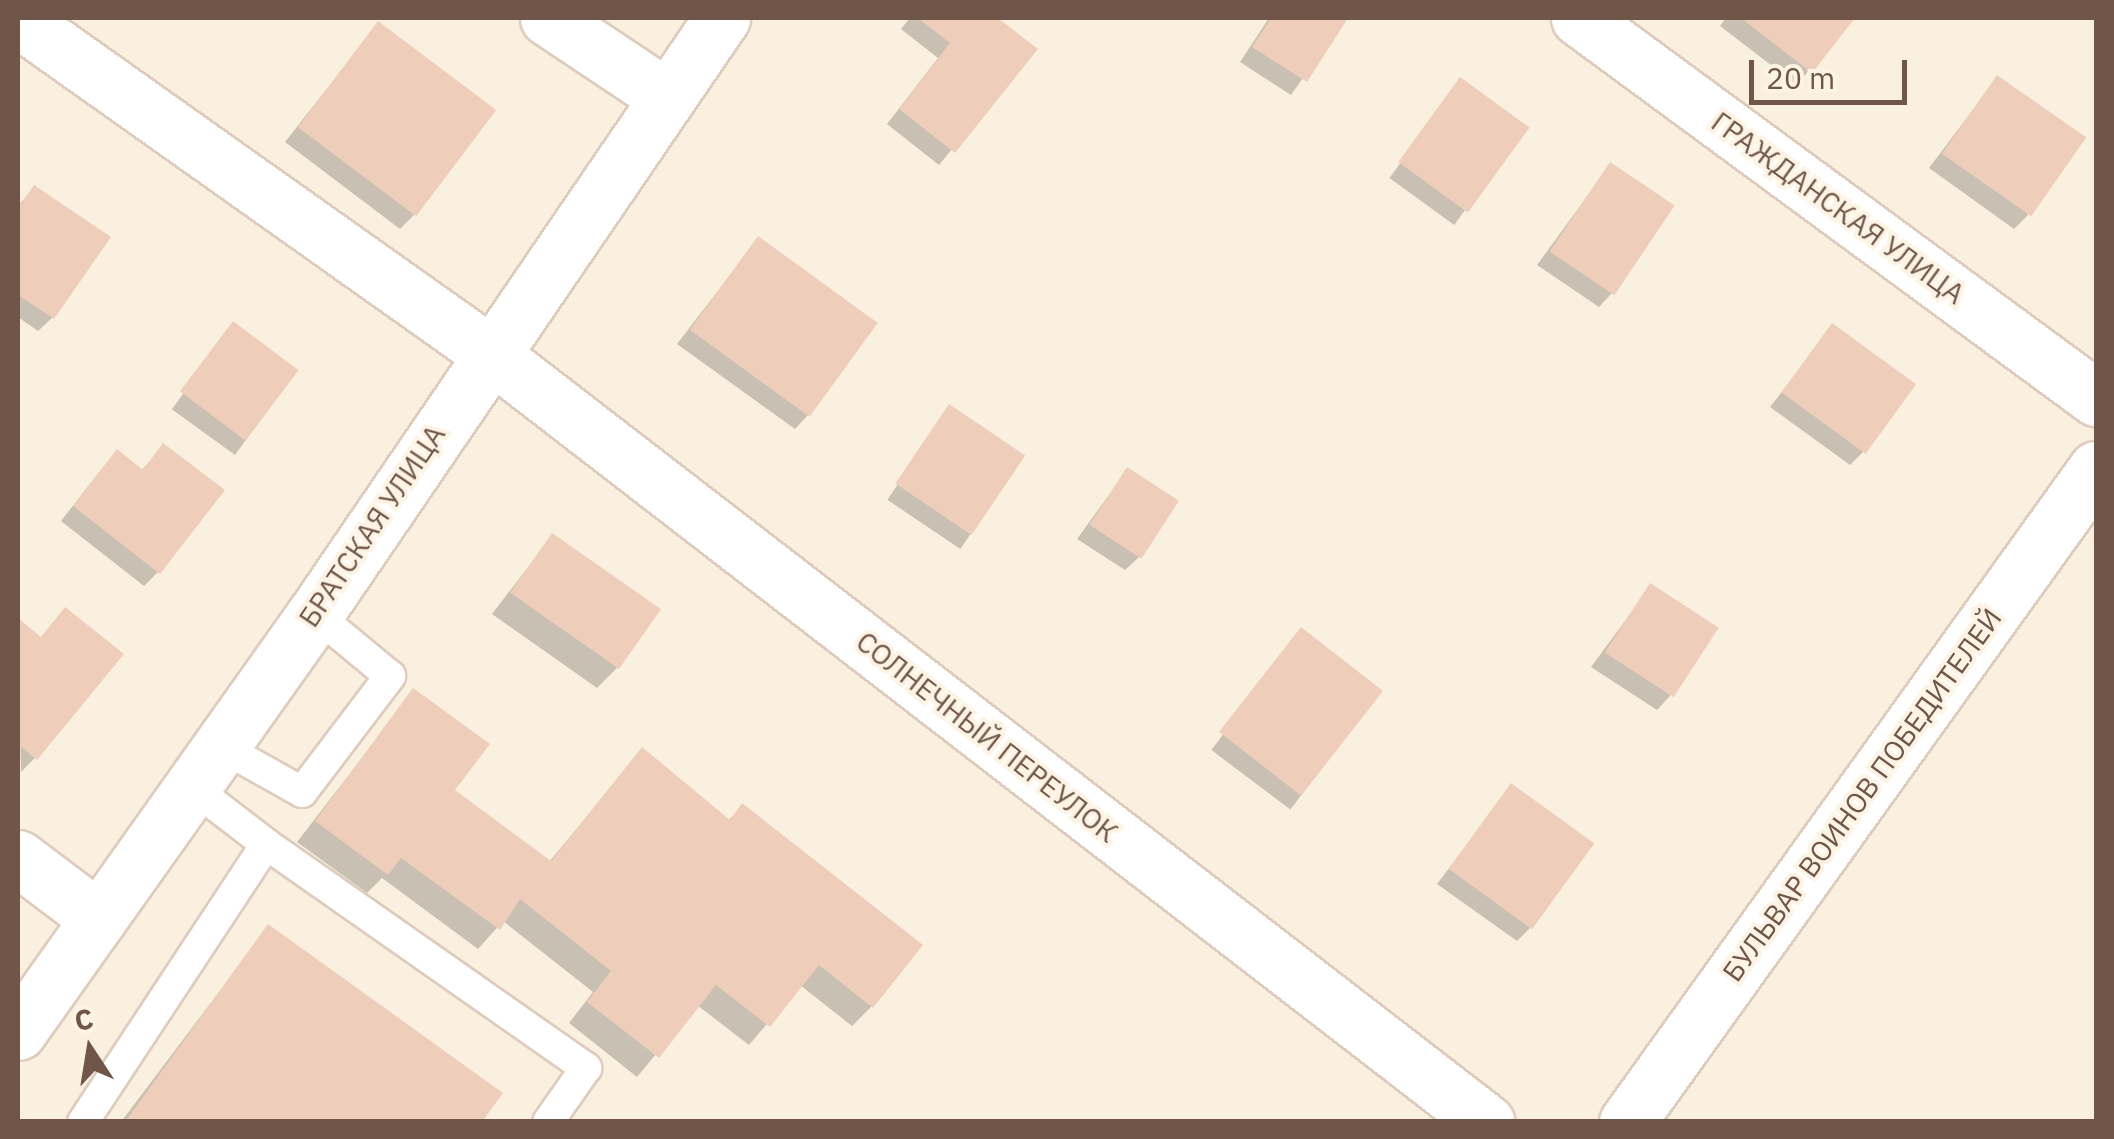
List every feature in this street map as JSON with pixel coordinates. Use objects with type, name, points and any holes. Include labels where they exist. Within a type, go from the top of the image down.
[{"type":"street","points":[[548,18],[666,96]]},
{"type":"street","name":"БРАТСКАЯ УЛИЦА","points":[[18,1032],[314,614],[488,352],[722,18]]},
{"type":"street","name":"ГРАЖДАНСКАЯ УЛИЦА","points":[[1578,18],[2096,398]]},
{"type":"street","name":"СОЛНЕЧНЫЙ ПЕРЕУЛОК","points":[[18,19],[488,352],[1486,1122]]},
{"type":"street","name":"БУЛЬВАР ВОИНОВ ПОБЕДИТЕЛЕЙ","points":[[1626,1122],[2096,469]]},
{"type":"street","points":[[18,858],[98,918]]},
{"type":"lane","points":[[206,766],[302,792],[390,676],[314,614]]},
{"type":"lane","points":[[206,766],[266,844],[586,1068],[548,1122]]},
{"type":"lane","points":[[82,1122],[266,844]]},
{"type":"building","points":[[918,18],[998,18],[1038,49],[955,153],[899,109],[950,43]]},
{"type":"building","points":[[1271,18],[1348,18],[1307,82],[1252,47]]},
{"type":"building","points":[[1741,18],[1855,18],[1812,73]]},
{"type":"building","points":[[378,21],[496,110],[416,216],[298,127]]},
{"type":"building","points":[[1997,75],[2086,138],[2031,216],[1942,154]]},
{"type":"building","points":[[1460,77],[1530,128],[1468,212],[1398,162]]},
{"type":"building","points":[[1610,162],[1675,206],[1614,295],[1550,252]]},
{"type":"building","points":[[34,185],[111,237],[54,319],[18,295],[18,208]]},
{"type":"building","points":[[758,236],[878,323],[810,417],[690,330]]},
{"type":"building","points":[[233,321],[298,370],[246,441],[180,391]]},
{"type":"building","points":[[1832,323],[1916,384],[1866,454],[1781,393]]},
{"type":"building","points":[[949,404],[1025,455],[972,535],[895,484]]},
{"type":"building","points":[[163,443],[225,490],[160,574],[73,506],[117,449],[143,470]]},
{"type":"building","points":[[1127,467],[1179,501],[1141,559],[1089,525]]},
{"type":"building","points":[[552,533],[661,609],[619,669],[510,593]]},
{"type":"building","points":[[1650,583],[1719,628],[1674,697],[1605,653]]},
{"type":"building","points":[[65,607],[124,654],[37,760],[18,744],[18,618],[41,637]]},
{"type":"building","points":[[1301,627],[1383,691],[1301,796],[1219,732]]},
{"type":"building","points":[[413,688],[490,744],[455,790],[551,861],[642,747],[730,820],[742,803],[923,945],[873,1008],[819,965],[770,1027],[716,985],[659,1058],[587,1002],[611,971],[520,899],[500,930],[401,858],[388,875],[315,821]]},
{"type":"building","points":[[1511,783],[1594,844],[1532,929],[1449,869]]},
{"type":"building","points":[[268,924],[503,1093],[482,1122],[125,1122]]}]
